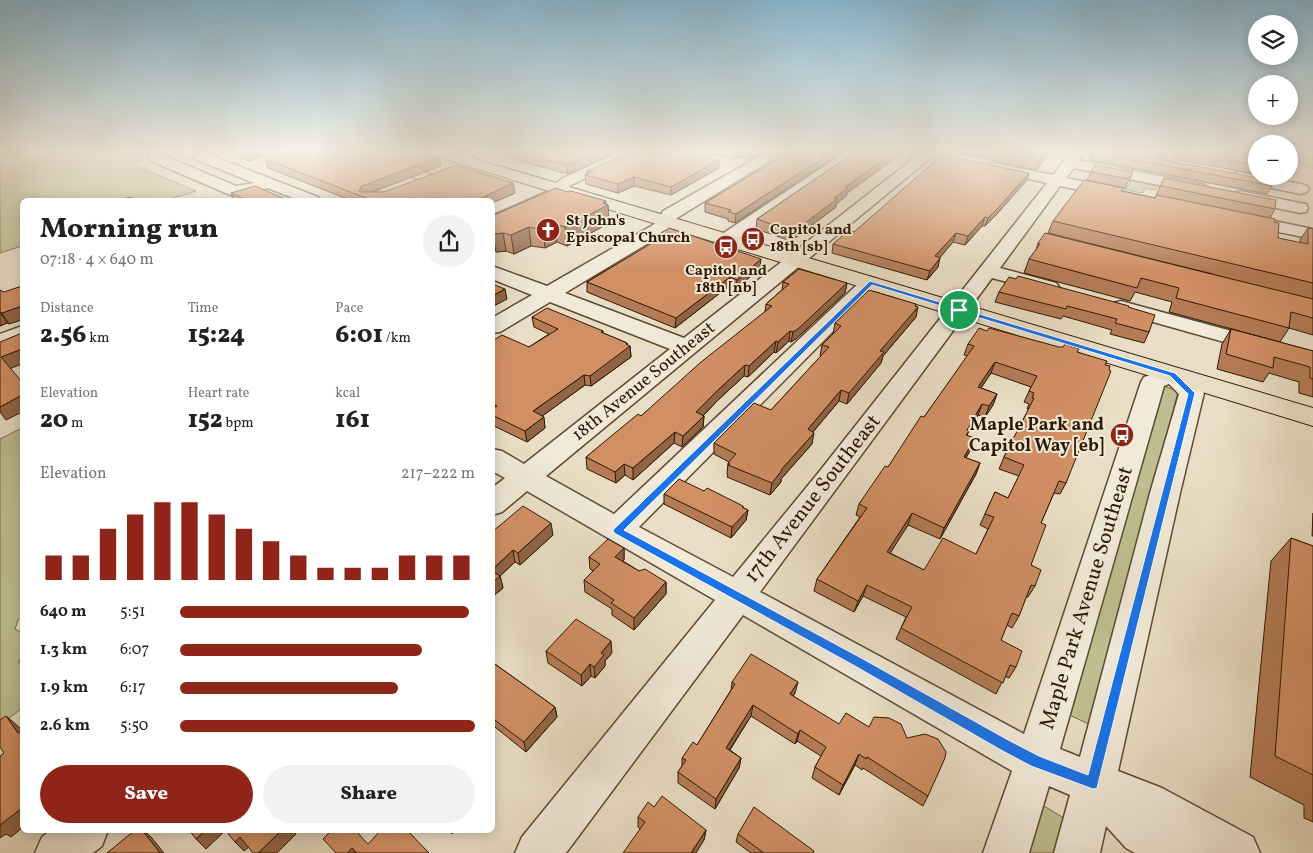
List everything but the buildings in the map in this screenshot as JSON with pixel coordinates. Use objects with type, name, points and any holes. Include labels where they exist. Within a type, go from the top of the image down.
[{"type":"main road","points":[[567,192],[1313,417]]},
{"type":"street","points":[[291,192],[307,198]]},
{"type":"street","points":[[495,222],[551,196],[555,192]]},
{"type":"street","points":[[495,326],[659,229],[667,222],[669,215],[708,192]]},
{"type":"street","points":[[726,240],[797,192]]},
{"type":"street","name":"18th Avenue Southeast","points":[[495,502],[796,261],[878,192]]},
{"type":"street","name":"17th Avenue Southeast","points":[[538,853],[988,271],[1025,235],[1050,192]]},
{"type":"street","points":[[1112,192],[1127,195]]},
{"type":"street","points":[[1232,217],[1306,232],[1300,208],[1302,192]]},
{"type":"street","points":[[1229,194],[1300,208]]},
{"type":"street","points":[[988,271],[1063,291]]},
{"type":"street","points":[[495,273],[687,347]]},
{"type":"street","points":[[618,530],[870,283]]},
{"type":"street","points":[[1102,302],[1313,360]]},
{"type":"street","points":[[0,342],[20,334]]},
{"type":"street","points":[[1077,853],[1192,393],[1173,375]]},
{"type":"street","name":"Maple Park Avenue Southeast","points":[[1006,853],[1153,382],[1173,375]]},
{"type":"street","points":[[495,460],[618,530],[1036,761],[1147,803],[1237,853]]},
{"type":"street","points":[[1093,783],[1142,832],[1177,853]]},
{"type":"street","points":[[58,853],[82,833]]},
{"type":"green space","points":[[0,192],[193,192],[173,198],[20,198],[20,247],[0,253]]},
{"type":"green space","points":[[1160,385],[1178,391],[1093,726],[1065,713]]},
{"type":"green space","points":[[20,429],[20,619],[15,629],[20,632],[20,660],[18,663],[20,662],[20,710],[0,725],[0,439]]},
{"type":"green space","points":[[1039,803],[1067,820],[1058,853],[1023,853]]},
{"type":"place","name":"St John's Episcopal Church","points":[[548,230]]},
{"type":"place","name":"Capitol and 18th [sb]","points":[[753,239]]},
{"type":"place","name":"Capitol and 18th [nb]","points":[[726,247]]},
{"type":"place","name":"Maple Park and Capitol Way [eb]","points":[[1122,435]]},
{"type":"route","points":[[870,283],[959,310],[1173,375],[1192,393],[1165,493],[1093,783],[1036,761],[1005,746],[859,662],[618,530],[870,283]]}]
